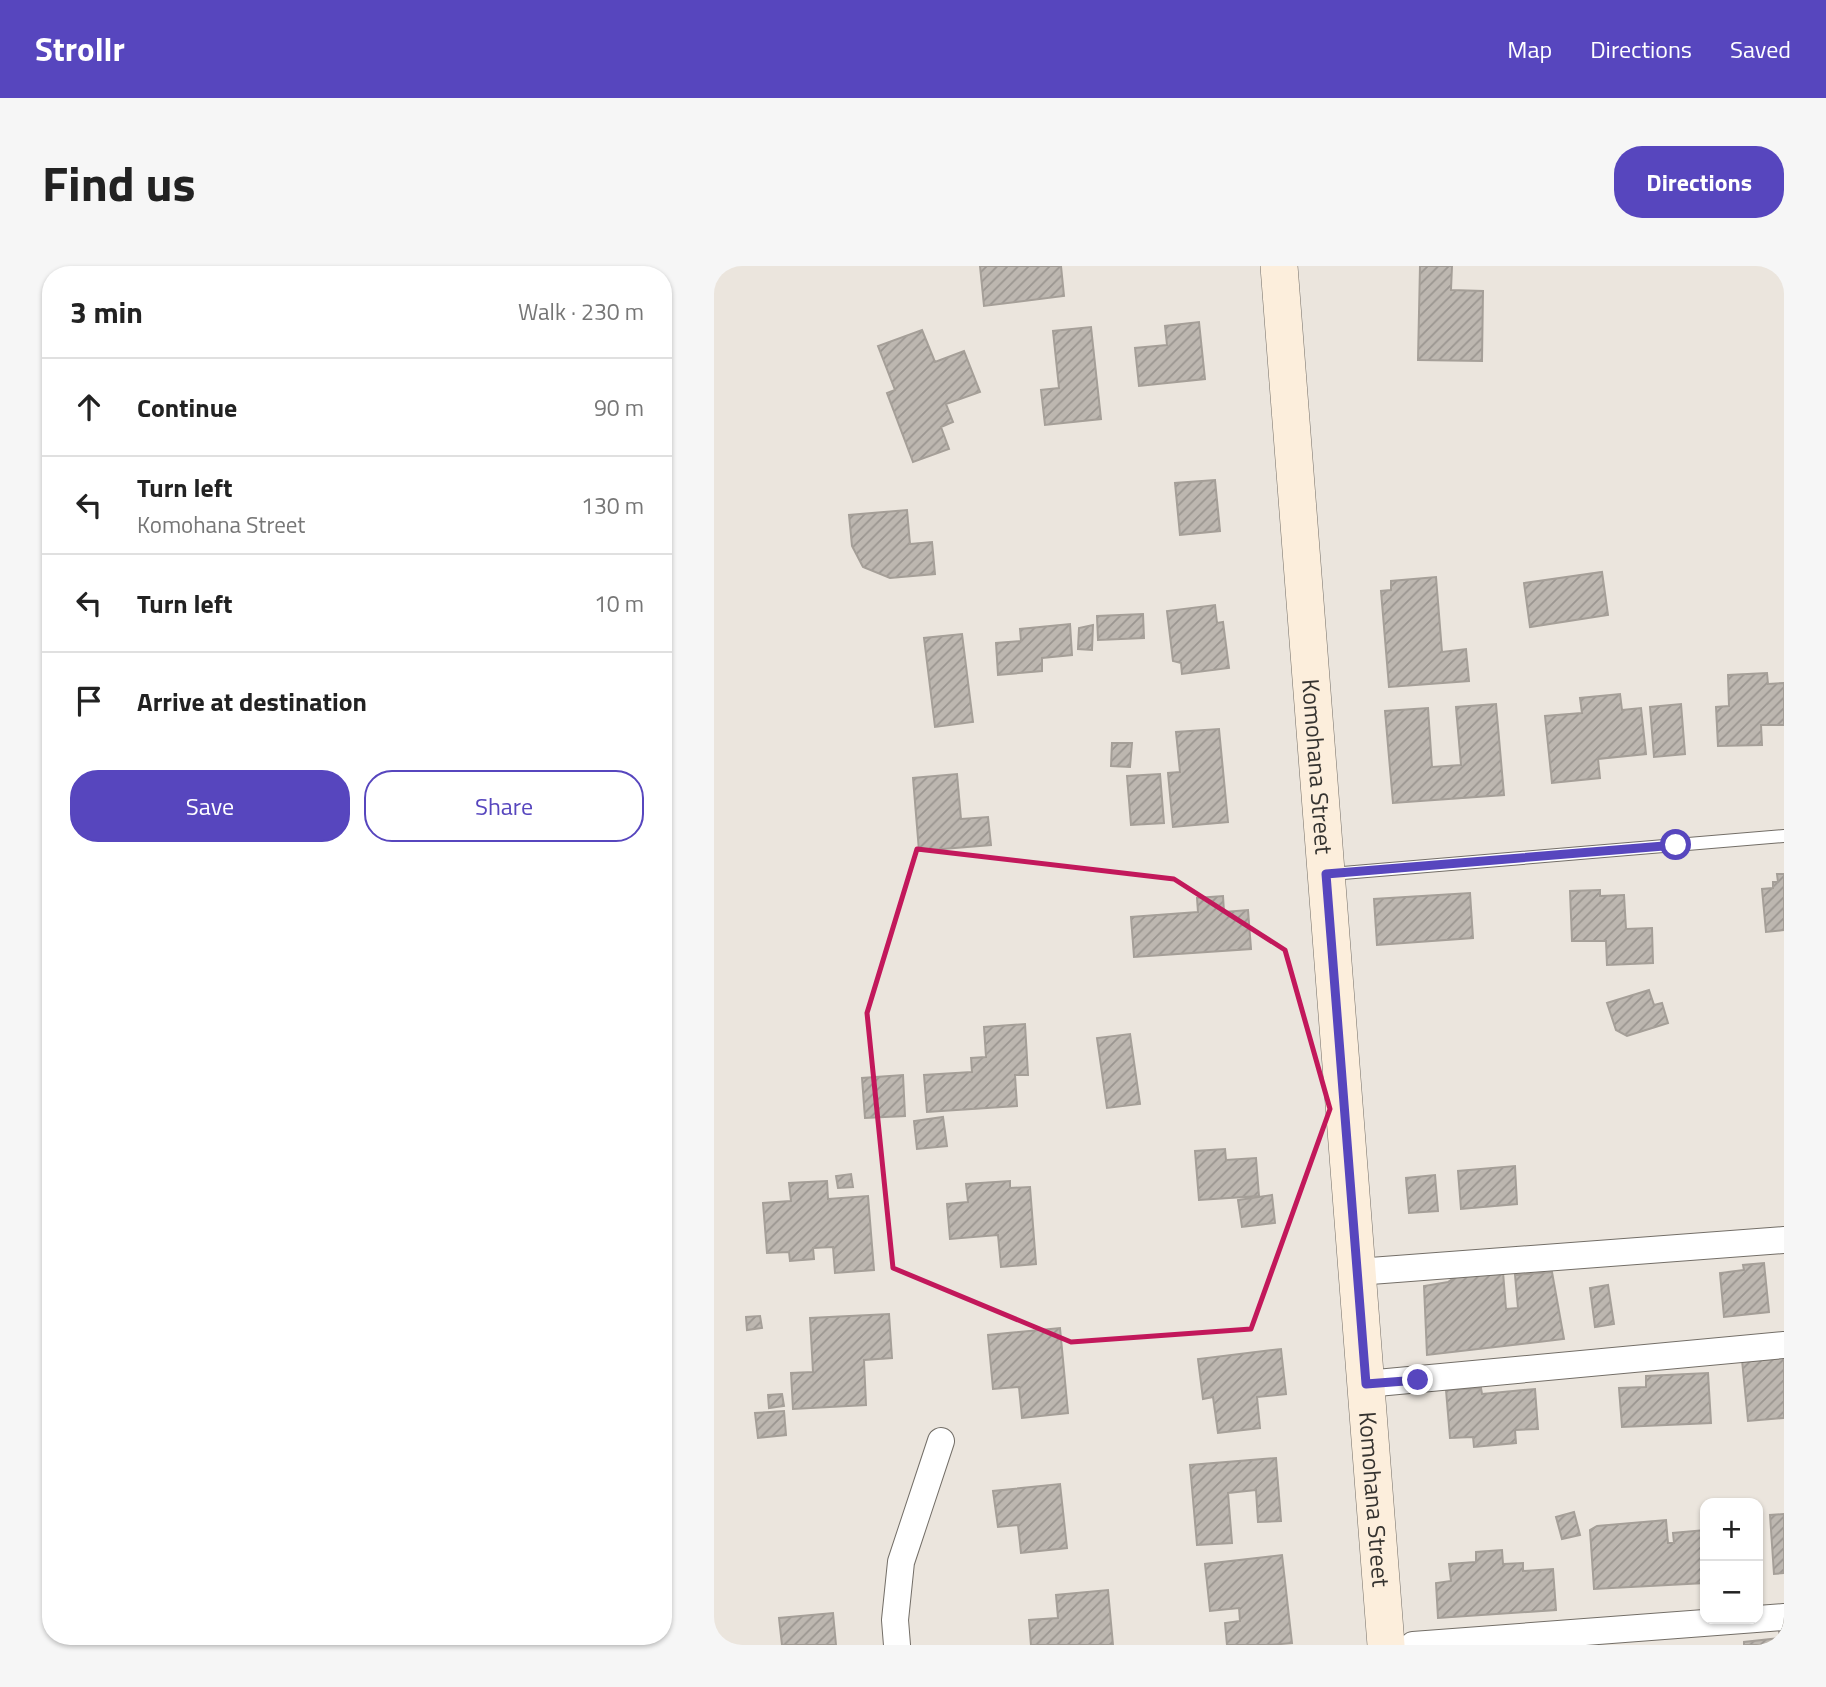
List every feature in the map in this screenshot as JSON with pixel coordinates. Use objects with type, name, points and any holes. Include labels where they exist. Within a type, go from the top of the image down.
[{"type":"street","name":"Komohana Street","points":[[1279,266],[1386,1645]]},
{"type":"street","points":[[1357,1272],[1784,1240]]},
{"type":"street","points":[[1366,1384],[1784,1345]]},
{"type":"street","points":[[897,1645],[895,1620],[901,1562],[940,1441]]},
{"type":"street","points":[[1413,1645],[1784,1617]]},
{"type":"lane","points":[[1326,874],[1784,836]]},
{"type":"highlighted area","points":[[917,849],[1174,879],[1285,950],[1330,1109],[1251,1329],[1071,1342],[893,1268],[867,1013]]},
{"type":"building","points":[[980,266],[1061,266],[1064,296],[984,306]]},
{"type":"building","points":[[1420,266],[1452,266],[1451,290],[1483,291],[1482,361],[1418,360]]},
{"type":"building","points":[[1199,322],[1205,379],[1139,386],[1135,348],[1167,345],[1165,326]]},
{"type":"building","points":[[1091,327],[1101,419],[1045,425],[1041,390],[1059,388],[1053,331]]},
{"type":"building","points":[[922,330],[935,362],[964,351],[980,392],[946,404],[953,422],[941,427],[949,449],[913,462],[887,393],[895,390],[878,346]]},
{"type":"building","points":[[1215,480],[1220,531],[1180,535],[1175,483]]},
{"type":"building","points":[[907,510],[910,544],[932,542],[935,574],[890,578],[863,567],[852,546],[849,515]]},
{"type":"building","points":[[1602,572],[1608,615],[1530,627],[1524,583]]},
{"type":"building","points":[[1436,577],[1442,652],[1466,649],[1469,681],[1389,687],[1381,591],[1391,590],[1391,581]]},
{"type":"building","points":[[1215,605],[1217,623],[1223,622],[1229,668],[1182,674],[1181,663],[1173,661],[1167,611]]},
{"type":"building","points":[[1143,614],[1144,638],[1098,640],[1097,616]]},
{"type":"building","points":[[1070,624],[1072,655],[1042,658],[1042,671],[998,675],[996,643],[1021,641],[1020,629]]},
{"type":"building","points":[[1093,625],[1092,650],[1078,649],[1079,628]]},
{"type":"building","points":[[962,634],[973,722],[935,727],[924,638]]},
{"type":"building","points":[[1767,673],[1768,684],[1784,683],[1784,725],[1761,725],[1762,745],[1718,746],[1716,707],[1729,706],[1728,675]]},
{"type":"building","points":[[1620,694],[1622,710],[1641,708],[1646,754],[1598,759],[1600,778],[1552,783],[1545,716],[1582,713],[1580,698]]},
{"type":"building","points":[[1496,704],[1504,795],[1393,803],[1385,711],[1428,708],[1432,767],[1461,765],[1456,707]]},
{"type":"building","points":[[1681,704],[1685,754],[1654,757],[1650,707]]},
{"type":"building","points":[[1219,729],[1228,822],[1173,827],[1168,773],[1180,772],[1176,732]]},
{"type":"building","points":[[1112,743],[1132,743],[1130,767],[1111,766]]},
{"type":"building","points":[[957,774],[961,819],[988,817],[991,845],[919,851],[913,778]]},
{"type":"building","points":[[1160,774],[1164,823],[1131,825],[1127,776]]},
{"type":"building","points":[[1777,874],[1784,874],[1784,930],[1766,932],[1762,889],[1773,888],[1773,882],[1778,882]]},
{"type":"building","points":[[1600,890],[1600,896],[1624,895],[1626,929],[1652,928],[1653,963],[1607,965],[1606,941],[1572,941],[1570,891]]},
{"type":"building","points":[[1470,893],[1473,938],[1377,945],[1374,899]]},
{"type":"building","points":[[1223,896],[1224,912],[1248,910],[1251,949],[1134,957],[1131,917],[1198,912],[1197,898]]},
{"type":"building","points":[[1649,990],[1654,1005],[1662,1003],[1668,1023],[1627,1036],[1616,1030],[1607,1003]]},
{"type":"building","points":[[1025,1024],[1028,1075],[1015,1075],[1017,1106],[927,1112],[924,1075],[972,1072],[971,1058],[986,1057],[984,1027]]},
{"type":"building","points":[[1130,1034],[1140,1104],[1107,1108],[1097,1038]]},
{"type":"building","points":[[903,1075],[905,1116],[865,1118],[862,1078]]},
{"type":"building","points":[[943,1117],[947,1146],[917,1149],[914,1121]]},
{"type":"building","points":[[1225,1149],[1226,1160],[1256,1158],[1259,1196],[1199,1200],[1195,1151]]},
{"type":"building","points":[[1515,1166],[1517,1204],[1461,1209],[1458,1171]]},
{"type":"building","points":[[851,1174],[853,1187],[838,1188],[836,1176]]},
{"type":"building","points":[[1435,1175],[1438,1211],[1409,1213],[1406,1178]]},
{"type":"building","points":[[827,1181],[828,1199],[868,1196],[874,1270],[835,1273],[833,1247],[813,1248],[814,1259],[790,1261],[789,1252],[767,1253],[763,1203],[791,1201],[789,1183]]},
{"type":"building","points":[[1010,1181],[1010,1188],[1030,1187],[1036,1264],[1001,1267],[998,1235],[950,1239],[947,1204],[968,1202],[966,1184]]},
{"type":"building","points":[[1272,1195],[1275,1223],[1242,1227],[1238,1200]]},
{"type":"building","points":[[1764,1263],[1769,1312],[1724,1317],[1720,1273],[1744,1270],[1743,1265]]},
{"type":"building","points":[[1503,1272],[1506,1309],[1518,1308],[1515,1275],[1552,1272],[1564,1339],[1427,1355],[1424,1286],[1448,1282],[1458,1275]]},
{"type":"building","points":[[1608,1285],[1614,1324],[1595,1327],[1590,1288]]},
{"type":"building","points":[[889,1314],[892,1358],[864,1360],[866,1405],[793,1409],[791,1373],[813,1372],[810,1318]]},
{"type":"building","points":[[760,1316],[762,1328],[747,1330],[746,1317]]},
{"type":"building","points":[[1060,1328],[1068,1413],[1022,1418],[1019,1387],[993,1389],[988,1335]]},
{"type":"building","points":[[1281,1349],[1286,1394],[1257,1397],[1260,1428],[1218,1433],[1213,1397],[1203,1399],[1198,1359]]},
{"type":"building","points":[[1784,1357],[1784,1418],[1748,1421],[1742,1360]]},
{"type":"building","points":[[1708,1373],[1711,1423],[1622,1427],[1619,1388],[1646,1387],[1646,1376]]},
{"type":"building","points":[[1481,1388],[1482,1394],[1535,1389],[1538,1429],[1515,1430],[1516,1443],[1474,1447],[1473,1437],[1450,1438],[1446,1390]]},
{"type":"building","points":[[782,1394],[784,1406],[769,1408],[768,1395]]},
{"type":"building","points":[[784,1411],[786,1435],[758,1438],[755,1413]]},
{"type":"building","points":[[1276,1458],[1281,1521],[1258,1522],[1256,1490],[1228,1493],[1232,1543],[1197,1545],[1190,1465]]},
{"type":"building","points":[[1060,1484],[1067,1548],[1021,1553],[1018,1525],[998,1527],[993,1491]]},
{"type":"building","points":[[1574,1512],[1580,1535],[1562,1539],[1556,1517]]},
{"type":"building","points":[[1784,1514],[1784,1573],[1774,1574],[1770,1515]]},
{"type":"building","points":[[1666,1520],[1668,1543],[1674,1543],[1673,1533],[1700,1530],[1700,1583],[1594,1589],[1590,1530],[1597,1526]]},
{"type":"building","points":[[1502,1550],[1503,1564],[1523,1563],[1523,1571],[1553,1569],[1556,1610],[1438,1618],[1436,1583],[1451,1581],[1449,1564],[1476,1562],[1476,1552]]},
{"type":"building","points":[[1282,1555],[1292,1643],[1227,1645],[1225,1623],[1240,1621],[1239,1608],[1210,1611],[1205,1564]]},
{"type":"building","points":[[1108,1590],[1113,1645],[1031,1645],[1029,1620],[1058,1618],[1056,1595]]},
{"type":"building","points":[[833,1613],[836,1645],[782,1645],[779,1618]]},
{"type":"building","points":[[1778,1624],[1784,1624],[1784,1645],[1744,1645],[1744,1642],[1780,1638]]},
{"type":"route","points":[[1418,1380],[1366,1384],[1326,874],[1676,845]]}]
